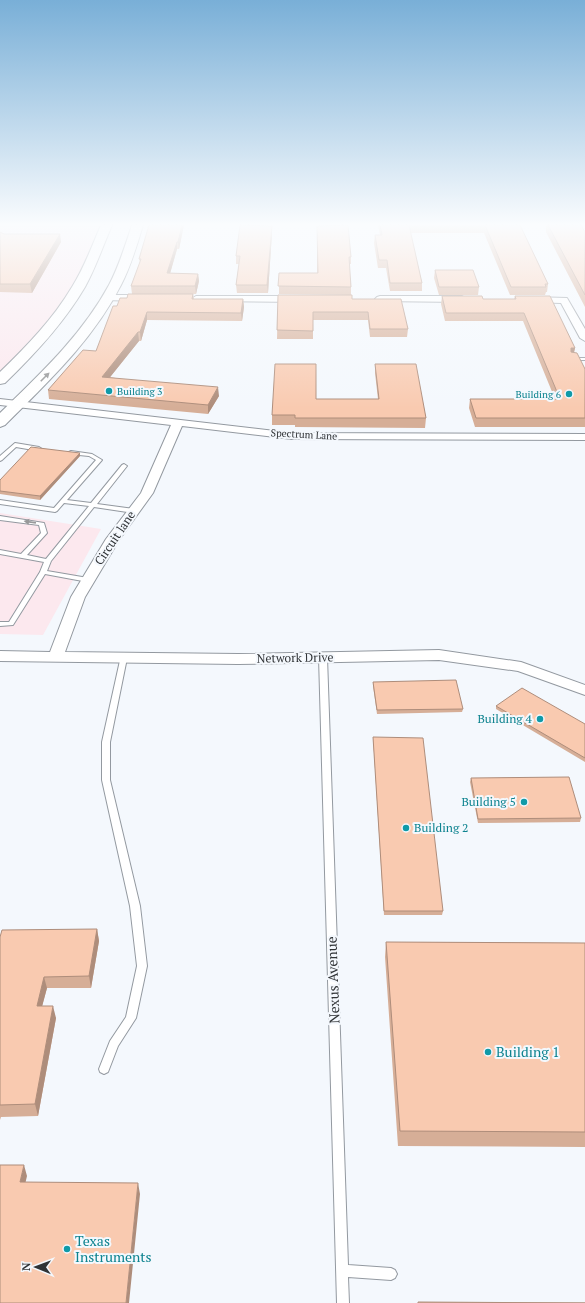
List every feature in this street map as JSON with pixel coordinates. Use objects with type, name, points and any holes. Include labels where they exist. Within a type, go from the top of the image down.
[{"type":"main road","points":[[0,380],[37,342],[52,324],[79,286]]},
{"type":"main road","points":[[0,422],[65,357],[95,318],[113,286]]},
{"type":"main road","points":[[92,300],[107,298]]},
{"type":"main road","points":[[37,342],[67,326]]},
{"type":"street","points":[[107,298],[146,298]]},
{"type":"street","points":[[184,299],[259,303],[306,299]]},
{"type":"street","points":[[369,299],[470,299]]},
{"type":"street","points":[[525,300],[564,300],[585,338]]},
{"type":"street","name":"Spectrum Lane","points":[[0,402],[292,436],[585,437]]},
{"type":"street","name":"Circuit lane","points":[[56,657],[78,597],[113,538],[147,493],[178,422]]},
{"type":"street","name":"Network Drive","points":[[0,656],[238,659],[439,655],[521,667],[585,690]]},
{"type":"lane","points":[[573,359],[585,359]]},
{"type":"lane","points":[[0,459],[15,445],[45,449]]},
{"type":"lane","points":[[0,502],[55,510],[99,460],[90,455],[68,452]]},
{"type":"lane","points":[[0,624],[11,624],[43,572],[48,561],[124,466]]},
{"type":"lane","points":[[63,501],[134,511]]},
{"type":"lane","points":[[0,518],[42,524],[44,532],[23,556]]},
{"type":"lane","points":[[0,552],[48,561]]},
{"type":"lane","points":[[43,572],[88,580]]},
{"type":"lane","name":"Nexus Avenue","points":[[324,657],[343,1303]]},
{"type":"lane","points":[[104,1069],[114,1044],[130,1018],[142,966],[135,906],[106,780],[106,742],[123,658]]},
{"type":"lane","points":[[342,1271],[391,1274]]},
{"type":"shaded area","points":[[0,286],[72,286],[60,307],[12,363],[0,374]]},
{"type":"shaded area","points":[[0,513],[101,529],[43,635],[0,634]]},
{"type":"building","points":[[131,286],[195,286],[195,286]]},
{"type":"building","points":[[278,286],[351,286],[351,287]]},
{"type":"building","points":[[439,286],[479,287],[439,287]]},
{"type":"building","points":[[510,286],[546,287],[511,287]]},
{"type":"building","points":[[580,286],[585,286],[585,295]]},
{"type":"building","points":[[128,294],[193,294],[192,299],[243,299],[241,313],[147,312],[140,332],[138,332],[102,377],[218,387],[208,405],[48,390],[83,350],[96,351],[113,306],[117,306],[120,298],[127,298]]},
{"type":"building","points":[[278,295],[352,295],[352,299],[401,299],[408,329],[370,329],[368,312],[313,312],[313,331],[277,330]]},
{"type":"building","points":[[442,296],[482,296],[483,299],[516,299],[515,296],[550,296],[575,348],[571,348],[571,352],[577,353],[585,369],[585,418],[476,418],[470,399],[560,399],[524,313],[446,313]]},
{"type":"building","points":[[275,364],[316,364],[316,399],[379,399],[375,364],[416,364],[426,418],[295,418],[295,415],[272,415]]},
{"type":"building","points":[[31,447],[80,453],[40,496],[0,491],[0,480]]},
{"type":"building","points":[[456,680],[463,709],[377,710],[373,682]]},
{"type":"building","name":"Building 4","points":[[522,688],[585,724],[585,758],[496,706]]},
{"type":"building","name":"Building 2","points":[[373,737],[423,738],[443,911],[384,911]]},
{"type":"building","name":"Building 5","points":[[569,777],[581,818],[478,819],[471,778]]},
{"type":"building","points":[[97,929],[89,976],[44,977],[37,1006],[53,1006],[35,1104],[0,1105],[0,937],[2,930]]},
{"type":"building","name":"Building 1","points":[[386,942],[585,943],[585,1132],[400,1131]]},
{"type":"building","name":"Texas Instruments","points":[[0,1165],[24,1165],[20,1182],[138,1183],[126,1303],[0,1303]]},
{"type":"building","points":[[418,1302],[585,1303],[418,1303]]},
{"type":"place","name":"Building 3","points":[[109,391]]},
{"type":"place","name":"Building 6","points":[[569,394]]},
{"type":"place","name":"Building 4","points":[[540,719]]},
{"type":"place","name":"Building 5","points":[[524,802]]},
{"type":"place","name":"Building 2","points":[[406,828]]},
{"type":"place","name":"Building 1","points":[[488,1052]]},
{"type":"place","name":"Texas Instruments","points":[[67,1249]]}]
